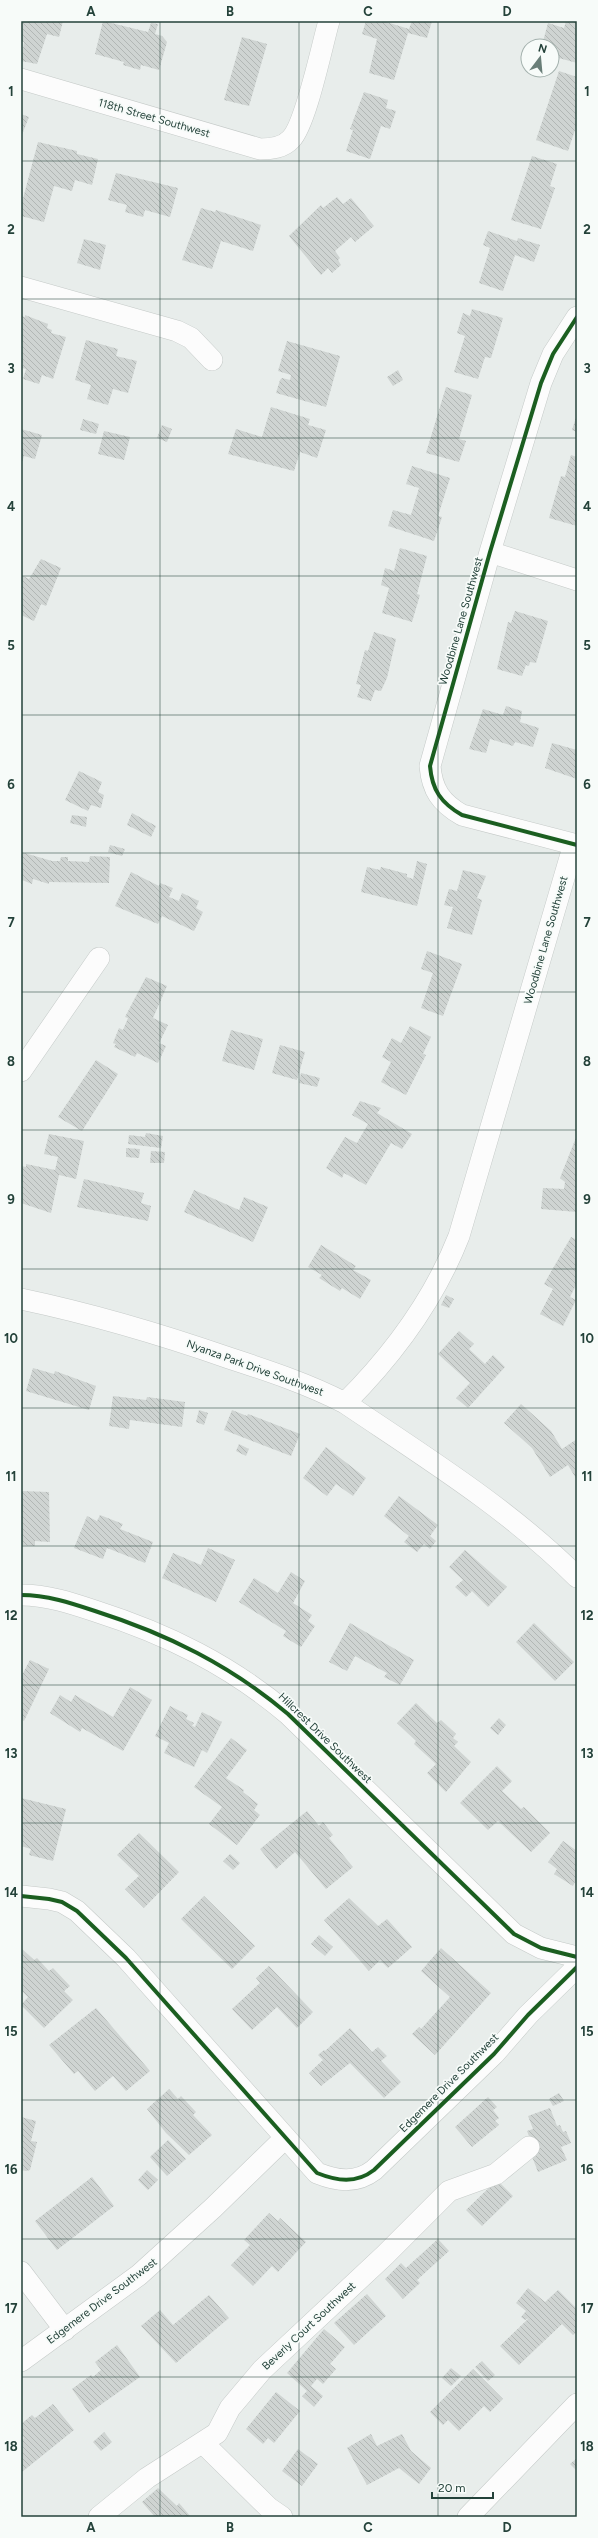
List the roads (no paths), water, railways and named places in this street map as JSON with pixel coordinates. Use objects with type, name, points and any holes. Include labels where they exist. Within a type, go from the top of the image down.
[{"type":"street","name":"118th Street Southwest","points":[[21,79],[260,149],[273,149],[287,143],[299,128],[329,21]]},
{"type":"street","points":[[21,287],[177,331],[191,338],[212,360]]},
{"type":"street","name":"Woodbine Lane Southwest","points":[[345,1403],[371,1377],[427,1304],[449,1262],[459,1236],[576,844],[462,815],[447,807],[432,782],[430,766],[490,552],[540,383],[553,354],[577,317]]},
{"type":"street","points":[[490,552],[577,580]]},
{"type":"street","points":[[21,1071],[99,958]]},
{"type":"street","name":"Nyanza Park Drive Southwest","points":[[21,1300],[85,1313],[147,1330],[299,1382],[345,1403],[455,1477],[555,1554],[576,1575]]},
{"type":"street","name":"Hillcrest Drive Southwest","points":[[21,1595],[56,1600],[144,1627],[200,1653],[266,1695],[288,1714],[514,1934],[541,1948],[577,1957]]},
{"type":"street","points":[[21,1896],[62,1902],[77,1911],[126,1958],[284,2139]]},
{"type":"street","name":"Edgemere Drive Southwest","points":[[21,2361],[139,2275],[213,2208],[284,2139],[317,2173],[342,2180],[359,2179],[374,2170],[494,2054],[528,2015],[577,1966]]},
{"type":"street","name":"Beverly Court Southwest","points":[[99,2517],[147,2478],[203,2444],[217,2433],[230,2408],[262,2370],[385,2255],[449,2191],[496,2174],[529,2147]]},
{"type":"street","points":[[21,2272],[65,2330]]},
{"type":"street","points":[[468,2517],[577,2404]]},
{"type":"street","points":[[203,2444],[269,2508],[282,2517]]}]
